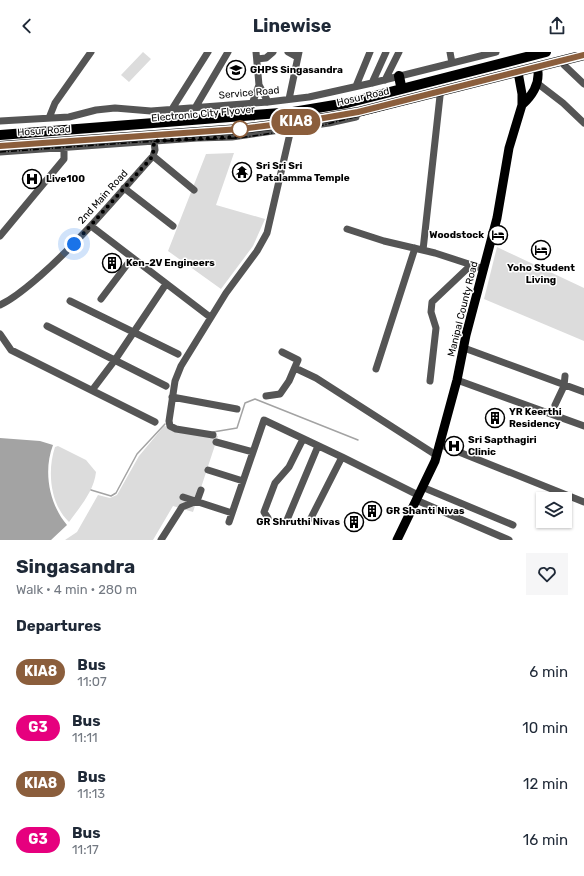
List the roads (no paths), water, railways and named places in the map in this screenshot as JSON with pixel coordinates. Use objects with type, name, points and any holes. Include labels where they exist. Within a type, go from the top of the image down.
[{"type":"highway","name":"Hosur Road","points":[[0,131],[250,114],[347,99],[400,81],[534,52]]},
{"type":"highway","name":"Electronic City Flyover","points":[[0,135],[293,112],[347,103],[546,52]]},
{"type":"highway","name":"Electronic City Flyover","points":[[0,142],[274,120],[334,110],[569,52]]},
{"type":"highway","name":"Hosur Road","points":[[0,146],[240,129],[312,120],[358,112],[519,74],[584,55]]},
{"type":"main road","points":[[522,104],[528,99],[537,83],[538,72]]},
{"type":"main road","name":"Manipal County Road","points":[[397,540],[436,455],[457,380],[497,218],[509,148],[522,104],[519,74]]},
{"type":"street","points":[[49,118],[55,103],[91,52]]},
{"type":"street","points":[[172,109],[208,52]]},
{"type":"street","points":[[195,108],[228,52]]},
{"type":"street","points":[[268,102],[259,85],[257,56],[266,58],[272,52]]},
{"type":"street","points":[[288,52],[298,55],[289,100]]},
{"type":"street","points":[[356,86],[370,52]]},
{"type":"street","points":[[372,83],[386,52]]},
{"type":"street","points":[[385,80],[399,52]]},
{"type":"street","points":[[450,52],[452,63]]},
{"type":"street","name":"Service Road","points":[[0,121],[68,117],[96,110],[109,109],[151,111],[289,100],[385,80],[400,81],[452,63],[496,52]]},
{"type":"street","points":[[0,152],[232,137],[329,124],[519,74],[538,72],[584,60]]},
{"type":"street","points":[[564,65],[584,84]]},
{"type":"street","points":[[537,83],[563,103],[584,123]]},
{"type":"street","points":[[252,104],[259,85]]},
{"type":"street","points":[[423,250],[440,96]]},
{"type":"street","points":[[253,452],[214,439],[176,429],[170,426],[169,421],[172,397],[178,373],[210,317],[257,251],[267,233],[291,129]]},
{"type":"street","points":[[154,141],[153,156],[194,190]]},
{"type":"street","points":[[0,236],[64,160],[64,147]]},
{"type":"street","name":"2nd Main Road","points":[[0,305],[21,291],[57,261],[91,226],[153,156]]},
{"type":"street","points":[[124,188],[173,226]]},
{"type":"street","points":[[91,226],[210,317]]},
{"type":"street","points":[[347,229],[423,250],[484,270]]},
{"type":"street","points":[[376,369],[415,248]]},
{"type":"street","points":[[101,299],[132,258]]},
{"type":"street","points":[[430,381],[436,328],[431,312],[432,302],[471,265]]},
{"type":"street","points":[[93,389],[134,333],[166,284]]},
{"type":"street","points":[[70,301],[178,354]]},
{"type":"street","points":[[47,326],[166,386]]},
{"type":"street","points":[[0,334],[11,350],[93,389],[155,422]]},
{"type":"street","points":[[464,348],[564,386],[584,392]]},
{"type":"street","points":[[266,396],[280,394],[298,360],[282,352]]},
{"type":"street","points":[[294,368],[316,378],[436,455]]},
{"type":"street","points":[[555,405],[564,386],[565,376]]},
{"type":"street","points":[[457,380],[584,426]]},
{"type":"street","points":[[172,397],[237,409]]},
{"type":"street","points":[[229,522],[264,420],[418,494],[509,540]]},
{"type":"street","points":[[268,518],[264,512],[275,483],[288,467],[303,439]]},
{"type":"street","points":[[439,444],[584,502]]},
{"type":"street","points":[[287,520],[318,446]]},
{"type":"street","points":[[311,518],[342,458]]},
{"type":"street","points":[[208,470],[243,481]]},
{"type":"street","points":[[160,540],[182,507],[197,501],[201,490]]},
{"type":"street","points":[[418,494],[513,525]]},
{"type":"street","points":[[183,497],[232,513]]},
{"type":"waterway","points":[[213,432],[237,428],[245,403],[255,399],[358,440]]},
{"type":"waterway","points":[[91,490],[111,496],[116,493],[137,454],[165,424]]},
{"type":"railway","points":[[0,152],[140,142],[238,138],[316,127],[584,58]]},
{"type":"place","name":"GHPS Singasandra","points":[[236,70]]},
{"type":"place","name":"Sri Sri Sri Patalamma Temple","points":[[242,172]]},
{"type":"place","name":"Live100","points":[[32,179]]},
{"type":"place","name":"Woodstock","points":[[498,235]]},
{"type":"place","name":"Yoho Student Living","points":[[541,250]]},
{"type":"place","name":"Ken-2V Engineers","points":[[112,263]]},
{"type":"place","name":"YR Keerthi Residency","points":[[495,418]]},
{"type":"place","name":"Sri Sapthagiri Clinic","points":[[454,446]]},
{"type":"place","name":"GR Shanti Nivas","points":[[372,511]]},
{"type":"place","name":"GR Shruthi Nivas","points":[[354,522]]}]
